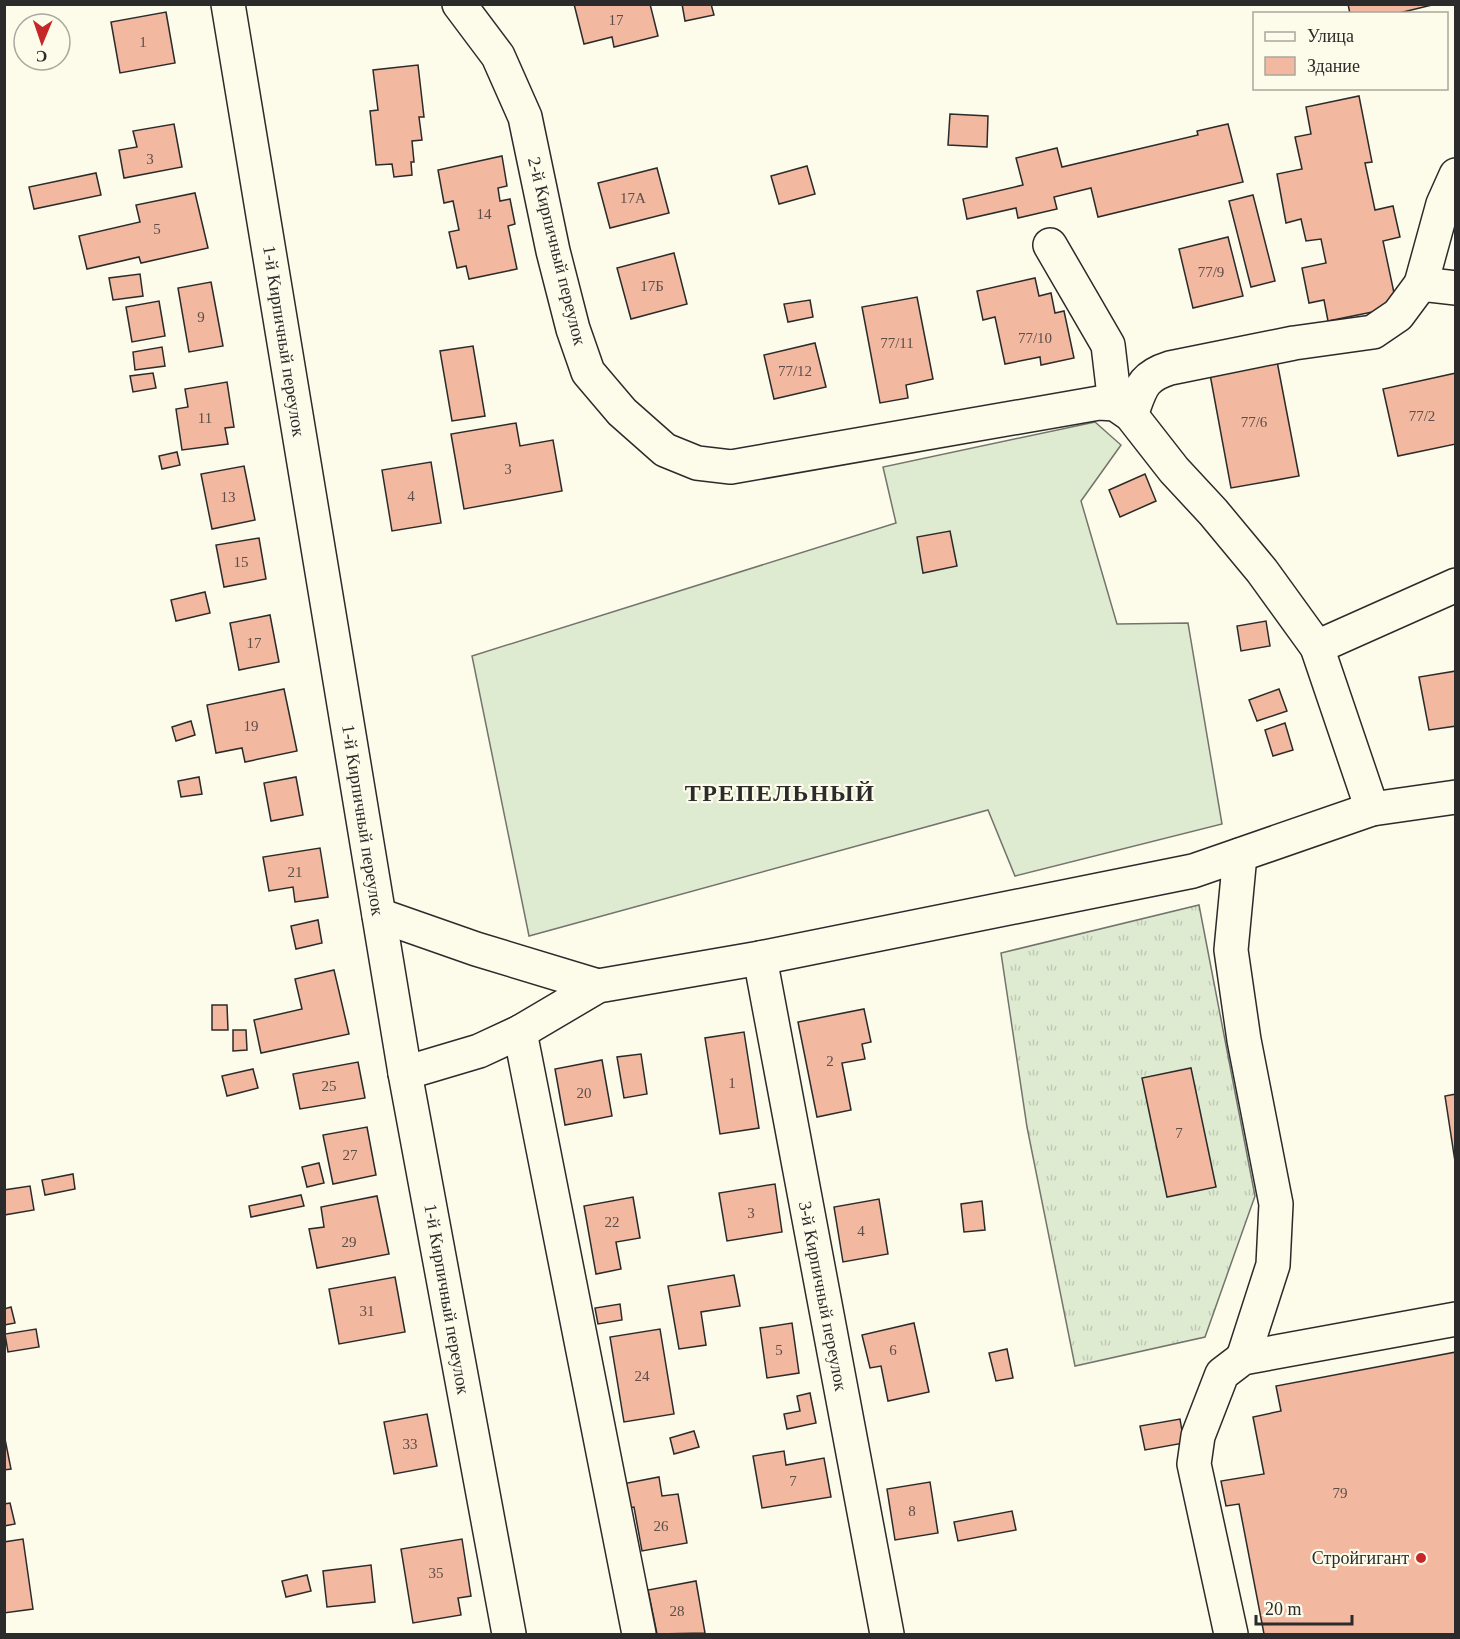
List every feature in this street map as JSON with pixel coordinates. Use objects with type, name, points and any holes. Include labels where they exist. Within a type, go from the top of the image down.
[{"type":"street","name":"1-й Кирпичный переулок","points":[[228,4],[405,1073],[508,1635]]},
{"type":"street","name":"2-й Кирпичный переулок","points":[[459,4],[498,56],[525,117],[553,251],[573,329],[588,372],[622,412],[665,450],[697,463],[731,467],[1099,403],[1123,410]]},
{"type":"street","points":[[1123,410],[1143,383],[1155,373],[1294,343],[1373,332],[1398,315],[1421,284],[1443,204],[1455,175]]},
{"type":"street","points":[[1050,245],[1108,345],[1123,410],[1262,571],[1317,647],[1372,809]]},
{"type":"street","points":[[1421,284],[1455,288]]},
{"type":"street","points":[[1317,647],[1455,585]]},
{"type":"street","points":[[405,1073],[479,1051],[520,1032],[598,987],[1193,872],[1372,809],[1455,797]]},
{"type":"street","points":[[1240,855],[1231,950],[1244,1041],[1276,1204],[1274,1265],[1243,1358]]},
{"type":"street","points":[[379,915],[476,949],[598,987]]},
{"type":"street","name":"3-й Кирпичный переулок","points":[[760,957],[886,1635]]},
{"type":"street","points":[[520,1032],[639,1635]]},
{"type":"street","points":[[1231,1635],[1194,1464],[1198,1436],[1222,1374],[1243,1358],[1455,1319]]},
{"type":"green space","points":[[1095,422],[1121,445],[1081,501],[1117,624],[1188,623],[1222,824],[1015,876],[988,810],[529,936],[472,656],[896,523],[883,467]]},
{"type":"green space","points":[[1199,905],[1255,1196],[1205,1337],[1075,1366],[1027,1127],[1001,953]]},
{"type":"building","points":[[574,4],[650,4],[658,36],[614,47],[612,37],[584,44]]},
{"type":"building","points":[[682,4],[711,4],[714,15],[685,21]]},
{"type":"building","points":[[1348,4],[1436,4],[1403,12],[1350,12]]},
{"type":"building","points":[[166,12],[175,63],[120,73],[111,22]]},
{"type":"building","points":[[418,65],[424,117],[419,117],[422,140],[412,141],[414,162],[411,162],[412,175],[394,177],[392,164],[376,165],[370,111],[378,110],[373,70]]},
{"type":"building","points":[[1359,96],[1372,162],[1365,163],[1375,210],[1393,206],[1400,237],[1383,241],[1397,307],[1328,321],[1324,300],[1309,303],[1302,268],[1326,263],[1321,239],[1306,241],[1301,219],[1286,223],[1277,174],[1302,169],[1295,137],[1311,134],[1306,107]]},
{"type":"building","points":[[950,114],[988,116],[987,147],[948,145]]},
{"type":"building","points":[[174,124],[182,167],[124,178],[119,150],[137,147],[133,131]]},
{"type":"building","points":[[1228,124],[1243,182],[1098,217],[1091,188],[1054,197],[1057,209],[1018,218],[1016,208],[967,219],[963,199],[1023,185],[1016,158],[1057,148],[1062,167],[1198,135],[1197,131]]},
{"type":"building","points":[[502,156],[507,186],[498,188],[500,201],[510,199],[515,224],[508,226],[517,269],[469,279],[466,266],[457,268],[449,232],[459,230],[453,201],[444,203],[438,170]]},
{"type":"building","points":[[807,166],[815,194],[779,204],[771,176]]},
{"type":"building","points":[[657,168],[669,213],[610,228],[598,183]]},
{"type":"building","points":[[96,173],[101,195],[34,209],[29,187]]},
{"type":"building","points":[[195,193],[208,248],[141,263],[139,257],[87,269],[79,236],[140,222],[136,205]]},
{"type":"building","points":[[1253,195],[1275,281],[1251,287],[1229,201]]},
{"type":"building","points":[[1228,237],[1243,296],[1193,308],[1179,249]]},
{"type":"building","points":[[674,253],[687,304],[631,319],[617,268]]},
{"type":"building","points":[[140,274],[143,296],[113,300],[109,278]]},
{"type":"building","points":[[1035,278],[1039,296],[1051,293],[1055,313],[1064,311],[1074,358],[1041,365],[1040,357],[1005,364],[995,317],[983,320],[977,291]]},
{"type":"building","points":[[211,282],[223,346],[189,352],[178,288]]},
{"type":"building","points":[[917,297],[933,379],[906,385],[908,398],[880,403],[862,307]]},
{"type":"building","points":[[810,300],[813,317],[788,322],[784,304]]},
{"type":"building","points":[[159,301],[165,336],[132,342],[126,307]]},
{"type":"building","points":[[815,343],[826,387],[774,399],[764,355]]},
{"type":"building","points":[[473,346],[485,416],[452,421],[440,351]]},
{"type":"building","points":[[162,347],[165,366],[135,370],[133,352]]},
{"type":"building","points":[[1276,356],[1299,476],[1231,488],[1209,369]]},
{"type":"building","points":[[153,373],[156,388],[133,392],[130,376]]},
{"type":"building","points":[[1456,373],[1456,444],[1398,456],[1383,389]]},
{"type":"building","points":[[227,382],[234,427],[225,428],[228,444],[182,450],[176,409],[188,407],[185,389]]},
{"type":"building","points":[[516,423],[520,446],[553,440],[562,491],[464,509],[451,434]]},
{"type":"building","points":[[177,452],[180,465],[162,469],[159,456]]},
{"type":"building","points":[[431,462],[441,523],[392,531],[382,470]]},
{"type":"building","points":[[244,466],[255,520],[212,529],[201,474]]},
{"type":"building","points":[[1145,474],[1156,501],[1120,517],[1109,490]]},
{"type":"building","points":[[950,531],[957,566],[923,573],[917,537]]},
{"type":"building","points":[[259,538],[266,579],[224,587],[216,545]]},
{"type":"building","points":[[205,592],[210,613],[176,621],[171,600]]},
{"type":"building","points":[[270,615],[279,662],[239,670],[230,623]]},
{"type":"building","points":[[1266,621],[1270,646],[1241,651],[1237,626]]},
{"type":"building","points":[[1456,671],[1456,726],[1429,730],[1419,677]]},
{"type":"building","points":[[284,689],[297,751],[245,762],[242,748],[216,753],[207,705]]},
{"type":"building","points":[[1279,689],[1287,711],[1257,721],[1249,700]]},
{"type":"building","points":[[191,721],[195,735],[176,741],[172,727]]},
{"type":"building","points":[[1285,723],[1293,750],[1273,756],[1265,730]]},
{"type":"building","points":[[199,777],[202,794],[181,797],[178,781]]},
{"type":"building","points":[[296,777],[303,815],[271,821],[264,783]]},
{"type":"building","points":[[320,848],[328,897],[295,902],[293,887],[269,891],[263,857]]},
{"type":"building","points":[[318,920],[322,943],[296,949],[291,926]]},
{"type":"building","points":[[334,970],[349,1034],[261,1053],[254,1020],[302,1009],[295,979]]},
{"type":"building","points":[[212,1005],[227,1005],[228,1030],[212,1030]]},
{"type":"building","points":[[864,1009],[871,1042],[862,1044],[865,1059],[842,1063],[851,1110],[817,1117],[798,1022]]},
{"type":"building","points":[[233,1030],[246,1030],[247,1050],[233,1051]]},
{"type":"building","points":[[744,1032],[759,1128],[720,1134],[705,1038]]},
{"type":"building","points":[[641,1054],[647,1094],[624,1098],[617,1057]]},
{"type":"building","points":[[602,1060],[612,1116],[565,1125],[555,1069]]},
{"type":"building","points":[[358,1062],[365,1098],[300,1109],[293,1074]]},
{"type":"building","points":[[1191,1068],[1216,1187],[1167,1197],[1142,1078]]},
{"type":"building","points":[[253,1069],[258,1088],[227,1096],[222,1076]]},
{"type":"building","points":[[1456,1094],[1456,1168],[1445,1096]]},
{"type":"building","points":[[367,1127],[376,1175],[333,1184],[323,1135]]},
{"type":"building","points":[[319,1163],[324,1183],[307,1187],[302,1167]]},
{"type":"building","points":[[73,1174],[75,1189],[45,1195],[42,1180]]},
{"type":"building","points":[[775,1184],[782,1232],[727,1241],[719,1193]]},
{"type":"building","points":[[30,1186],[34,1210],[4,1215],[4,1190]]},
{"type":"building","points":[[301,1195],[304,1206],[251,1217],[249,1206]]},
{"type":"building","points":[[377,1196],[389,1254],[317,1268],[309,1229],[324,1227],[321,1207]]},
{"type":"building","points":[[633,1197],[640,1238],[616,1242],[621,1269],[596,1274],[584,1206]]},
{"type":"building","points":[[879,1199],[888,1254],[843,1262],[834,1207]]},
{"type":"building","points":[[982,1201],[985,1230],[964,1232],[961,1204]]},
{"type":"building","points":[[734,1275],[740,1306],[701,1312],[706,1345],[679,1349],[668,1286]]},
{"type":"building","points":[[395,1277],[405,1332],[339,1344],[329,1289]]},
{"type":"building","points":[[620,1304],[622,1320],[598,1324],[595,1308]]},
{"type":"building","points":[[11,1307],[15,1323],[4,1325],[4,1309]]},
{"type":"building","points":[[792,1323],[799,1373],[767,1378],[760,1328]]},
{"type":"building","points":[[914,1323],[929,1392],[888,1401],[881,1366],[870,1368],[862,1335]]},
{"type":"building","points":[[36,1329],[39,1347],[8,1352],[5,1334]]},
{"type":"building","points":[[660,1329],[674,1414],[624,1422],[610,1337]]},
{"type":"building","points":[[1007,1349],[1013,1378],[996,1381],[989,1353]]},
{"type":"building","points":[[1456,1352],[1456,1634],[1264,1634],[1239,1504],[1226,1506],[1221,1481],[1264,1474],[1253,1417],[1281,1411],[1276,1386]]},
{"type":"building","points":[[810,1393],[816,1423],[787,1429],[784,1414],[800,1411],[797,1396]]},
{"type":"building","points":[[427,1414],[437,1466],[394,1474],[384,1422]]},
{"type":"building","points":[[1180,1419],[1184,1443],[1145,1450],[1140,1426]]},
{"type":"building","points":[[694,1431],[699,1447],[674,1454],[670,1438]]},
{"type":"building","points":[[4,1434],[11,1469],[4,1470]]},
{"type":"building","points":[[784,1451],[786,1465],[824,1458],[831,1497],[762,1508],[753,1456]]},
{"type":"building","points":[[659,1477],[662,1496],[678,1494],[687,1543],[642,1551],[634,1507],[621,1509],[617,1485]]},
{"type":"building","points":[[930,1482],[938,1533],[895,1540],[887,1489]]},
{"type":"building","points":[[10,1503],[15,1524],[4,1526],[4,1504]]},
{"type":"building","points":[[1012,1511],[1016,1530],[958,1541],[954,1522]]},
{"type":"building","points":[[23,1539],[33,1609],[4,1613],[4,1542]]},
{"type":"building","points":[[462,1539],[471,1596],[458,1598],[461,1615],[413,1623],[401,1549]]},
{"type":"building","points":[[371,1565],[375,1602],[327,1607],[323,1571]]},
{"type":"building","points":[[307,1575],[311,1591],[286,1597],[282,1581]]},
{"type":"building","points":[[696,1581],[705,1633],[657,1634],[648,1590]]},
{"type":"place","name":"Стройгигант","points":[[1421,1558]]},
{"type":"district","name":"ТРЕПЕЛЬНЫЙ","points":[[780,793]]}]
